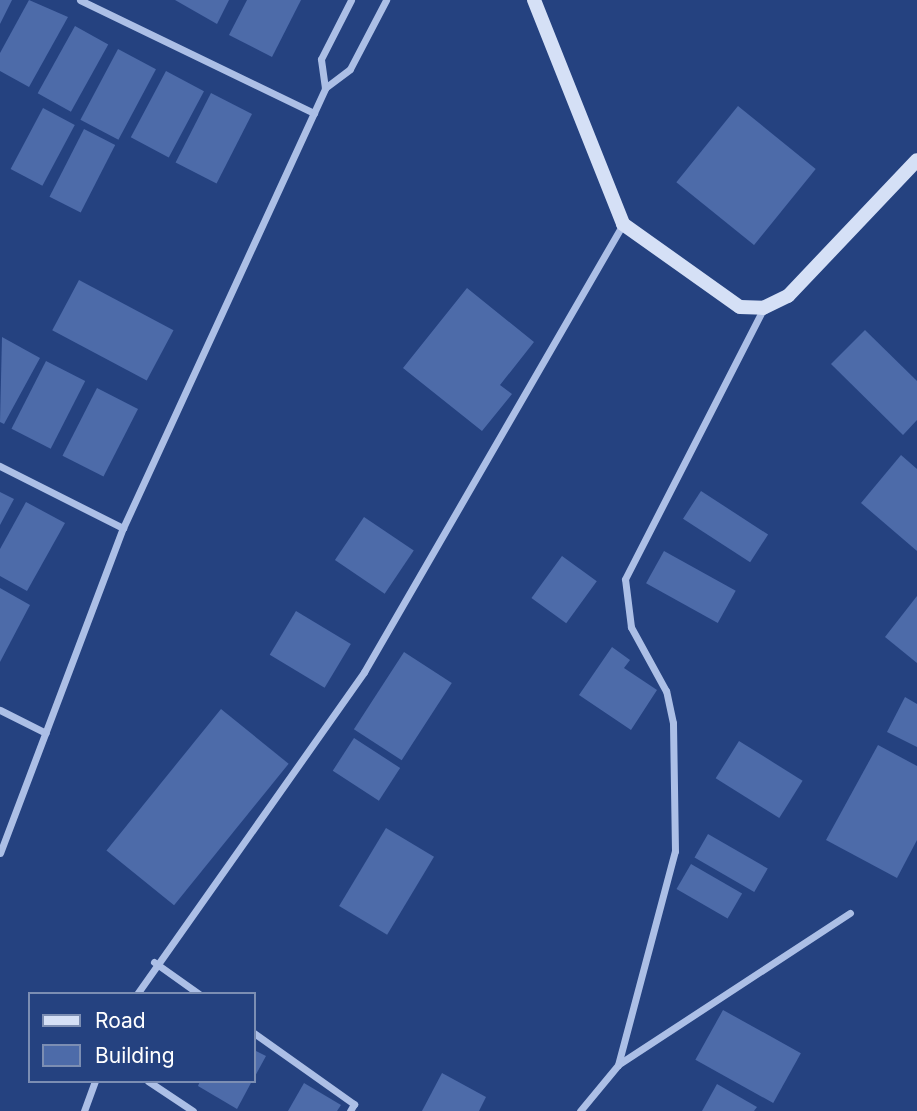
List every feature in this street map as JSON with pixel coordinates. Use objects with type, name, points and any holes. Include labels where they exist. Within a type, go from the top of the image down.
[{"type":"street","points":[[80,0],[314,113]]},
{"type":"street","points":[[325,89],[321,59],[351,0]]},
{"type":"street","points":[[0,853],[123,528],[325,89],[351,69],[386,0]]},
{"type":"street","points":[[534,0],[622,224],[740,307],[763,308],[788,296],[917,160]]},
{"type":"street","points":[[138,992],[154,962],[364,672],[622,224]]},
{"type":"street","points":[[618,1065],[675,851],[673,723],[666,691],[631,627],[625,579],[763,308]]},
{"type":"street","points":[[0,466],[123,528]]},
{"type":"street","points":[[0,710],[46,733]]},
{"type":"street","points":[[580,1111],[618,1065],[850,913]]},
{"type":"street","points":[[154,962],[196,992]]},
{"type":"street","points":[[256,1034],[354,1104],[350,1111]]},
{"type":"street","points":[[84,1111],[93,1083]]},
{"type":"street","points":[[151,1083],[193,1111]]},
{"type":"building","points":[[0,0],[12,0],[0,24]]},
{"type":"building","points":[[29,0],[68,17],[29,87],[0,71],[0,53]]},
{"type":"building","points":[[175,0],[229,0],[217,24]]},
{"type":"building","points":[[247,0],[301,0],[272,57],[229,35]]},
{"type":"building","points":[[75,26],[108,44],[71,112],[38,93]]},
{"type":"building","points":[[118,49],[156,69],[118,140],[80,120]]},
{"type":"building","points":[[166,71],[204,91],[169,157],[131,137]]},
{"type":"building","points":[[211,93],[252,114],[217,183],[176,162]]},
{"type":"building","points":[[738,106],[816,169],[754,245],[676,182]]},
{"type":"building","points":[[43,108],[75,125],[42,186],[11,169]]},
{"type":"building","points":[[84,129],[115,145],[81,213],[49,197]]},
{"type":"building","points":[[79,280],[173,330],[147,381],[52,330]]},
{"type":"building","points":[[467,288],[534,342],[500,385],[512,394],[482,431],[403,368]]},
{"type":"building","points":[[865,330],[917,381],[917,420],[903,435],[831,364]]},
{"type":"building","points":[[2,337],[40,358],[4,424],[0,422]]},
{"type":"building","points":[[46,361],[85,381],[51,449],[11,429]]},
{"type":"building","points":[[97,388],[138,409],[103,477],[62,456]]},
{"type":"building","points":[[901,455],[917,469],[917,551],[861,503]]},
{"type":"building","points":[[701,491],[768,535],[750,562],[683,519]]},
{"type":"building","points":[[0,492],[14,499],[0,525]]},
{"type":"building","points":[[26,502],[65,523],[27,591],[0,576],[0,549]]},
{"type":"building","points":[[364,517],[414,551],[385,594],[335,560]]},
{"type":"building","points":[[664,551],[736,591],[718,623],[646,583]]},
{"type":"building","points":[[562,556],[597,581],[566,623],[531,598]]},
{"type":"building","points":[[0,588],[30,605],[0,662]]},
{"type":"building","points":[[917,596],[917,663],[885,637]]},
{"type":"building","points":[[296,611],[351,644],[325,688],[270,655]]},
{"type":"building","points":[[612,647],[630,660],[624,668],[657,690],[631,730],[579,695]]},
{"type":"building","points":[[404,652],[452,683],[402,760],[354,729]]},
{"type":"building","points":[[905,697],[917,704],[917,747],[887,732]]},
{"type":"building","points":[[221,709],[289,764],[174,905],[106,850]]},
{"type":"building","points":[[354,738],[400,768],[379,801],[333,771]]},
{"type":"building","points":[[739,741],[803,781],[779,818],[716,778]]},
{"type":"building","points":[[878,745],[917,766],[917,840],[897,878],[826,840]]},
{"type":"building","points":[[386,828],[434,857],[387,935],[339,906]]},
{"type":"building","points":[[708,834],[768,868],[754,892],[694,857]]},
{"type":"building","points":[[691,864],[742,894],[728,919],[676,889]]},
{"type":"building","points":[[723,1010],[801,1053],[773,1103],[695,1060]]},
{"type":"building","points":[[256,1051],[266,1056],[256,1074]]},
{"type":"building","points":[[442,1073],[486,1097],[479,1111],[422,1111]]},
{"type":"building","points":[[199,1083],[251,1083],[237,1109],[198,1086]]},
{"type":"building","points":[[304,1083],[341,1105],[337,1111],[288,1111]]},
{"type":"building","points":[[717,1084],[757,1107],[754,1111],[702,1111]]}]
